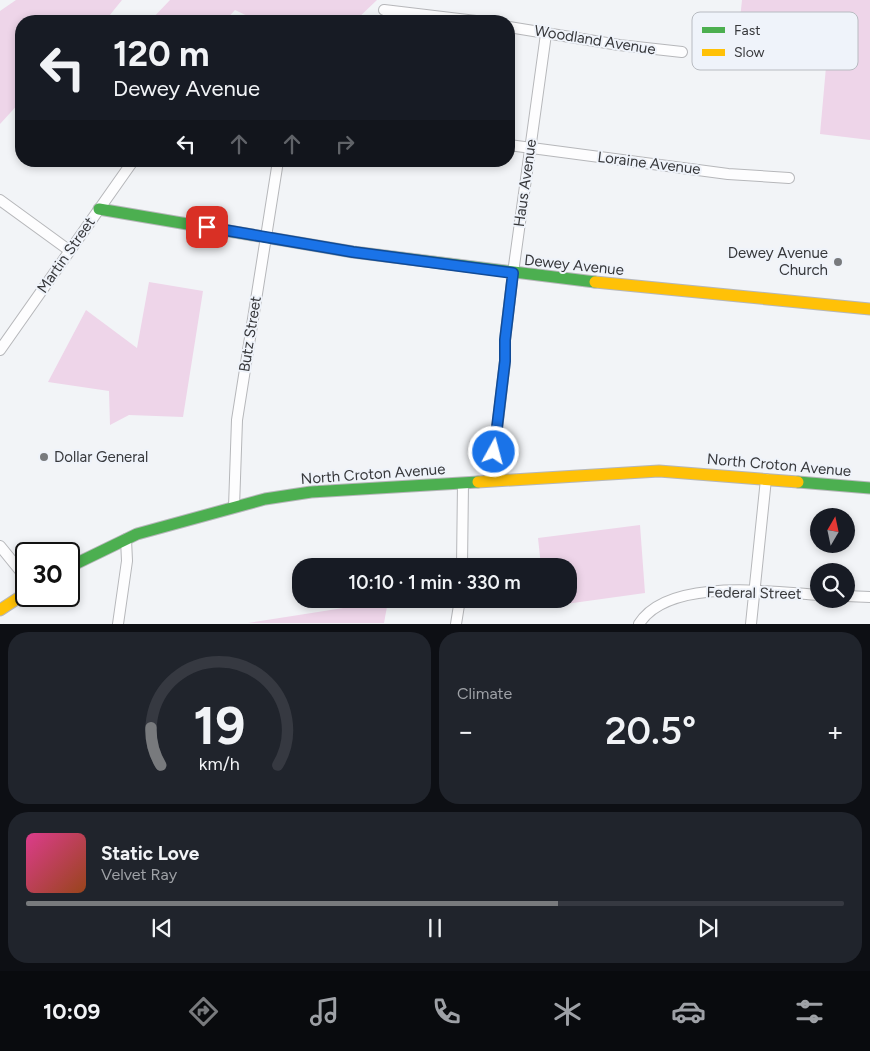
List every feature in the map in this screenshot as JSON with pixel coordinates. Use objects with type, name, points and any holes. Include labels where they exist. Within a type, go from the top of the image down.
[{"type":"main road","name":"Dewey Avenue","points":[[99,210],[353,252],[513,273],[870,309]]},
{"type":"main road","name":"North Croton Avenue","points":[[80,562],[136,534],[265,499],[310,492],[659,471],[870,488]]},
{"type":"main road","points":[[0,610],[15,600]]},
{"type":"street","points":[[384,10],[426,15]]},
{"type":"street","name":"Woodland Avenue","points":[[515,28],[620,45],[682,52]]},
{"type":"street","name":"Haus Avenue","points":[[491,481],[513,273],[546,34]]},
{"type":"street","name":"Loraine Avenue","points":[[515,146],[728,174],[789,178]]},
{"type":"street","name":"Martin Street","points":[[0,350],[129,167]]},
{"type":"street","name":"Butz Street","points":[[234,507],[237,420],[277,167]]},
{"type":"street","points":[[0,200],[70,251]]},
{"type":"street","points":[[752,624],[766,479]]},
{"type":"street","points":[[462,558],[463,483]]},
{"type":"street","points":[[118,624],[127,560],[126,539]]},
{"type":"street","points":[[0,546],[15,564]]},
{"type":"street","name":"Federal Street","points":[[640,624],[650,611],[664,602],[692,593],[756,590],[810,594]]},
{"type":"street","points":[[855,596],[870,597]]},
{"type":"street","points":[[456,624],[459,608]]},
{"type":"shaded area","points":[[16,0],[122,0],[110,15],[15,15],[15,108],[0,124],[0,11]]},
{"type":"shaded area","points":[[170,0],[377,0],[361,15],[245,15],[235,10],[230,15],[156,15]]},
{"type":"shaded area","points":[[742,0],[870,0],[870,140],[820,134],[826,70],[858,70],[858,12],[741,12]]},
{"type":"shaded area","points":[[149,282],[203,291],[183,417],[129,415],[110,425],[109,391],[48,382],[86,310],[137,348]]},
{"type":"shaded area","points":[[640,525],[645,593],[577,602],[577,558],[540,558],[538,538]]},
{"type":"shaded area","points":[[343,608],[387,608],[384,623],[248,623]]},
{"type":"traffic: fast","points":[[99,209],[353,252],[595,282]]},
{"type":"traffic: fast","points":[[80,562],[137,534],[265,499],[311,492],[478,482]]},
{"type":"traffic: fast","points":[[798,482],[870,488]]},
{"type":"traffic: slow","points":[[595,282],[870,309]]},
{"type":"traffic: slow","points":[[478,482],[659,471],[798,482]]},
{"type":"traffic: slow","points":[[0,610],[15,600]]},
{"type":"place","name":"Dewey Avenue Church","points":[[838,262]]},
{"type":"place","name":"Dollar General","points":[[44,457]]},
{"type":"route","points":[[207,227],[353,252],[513,273],[494,452]]}]
